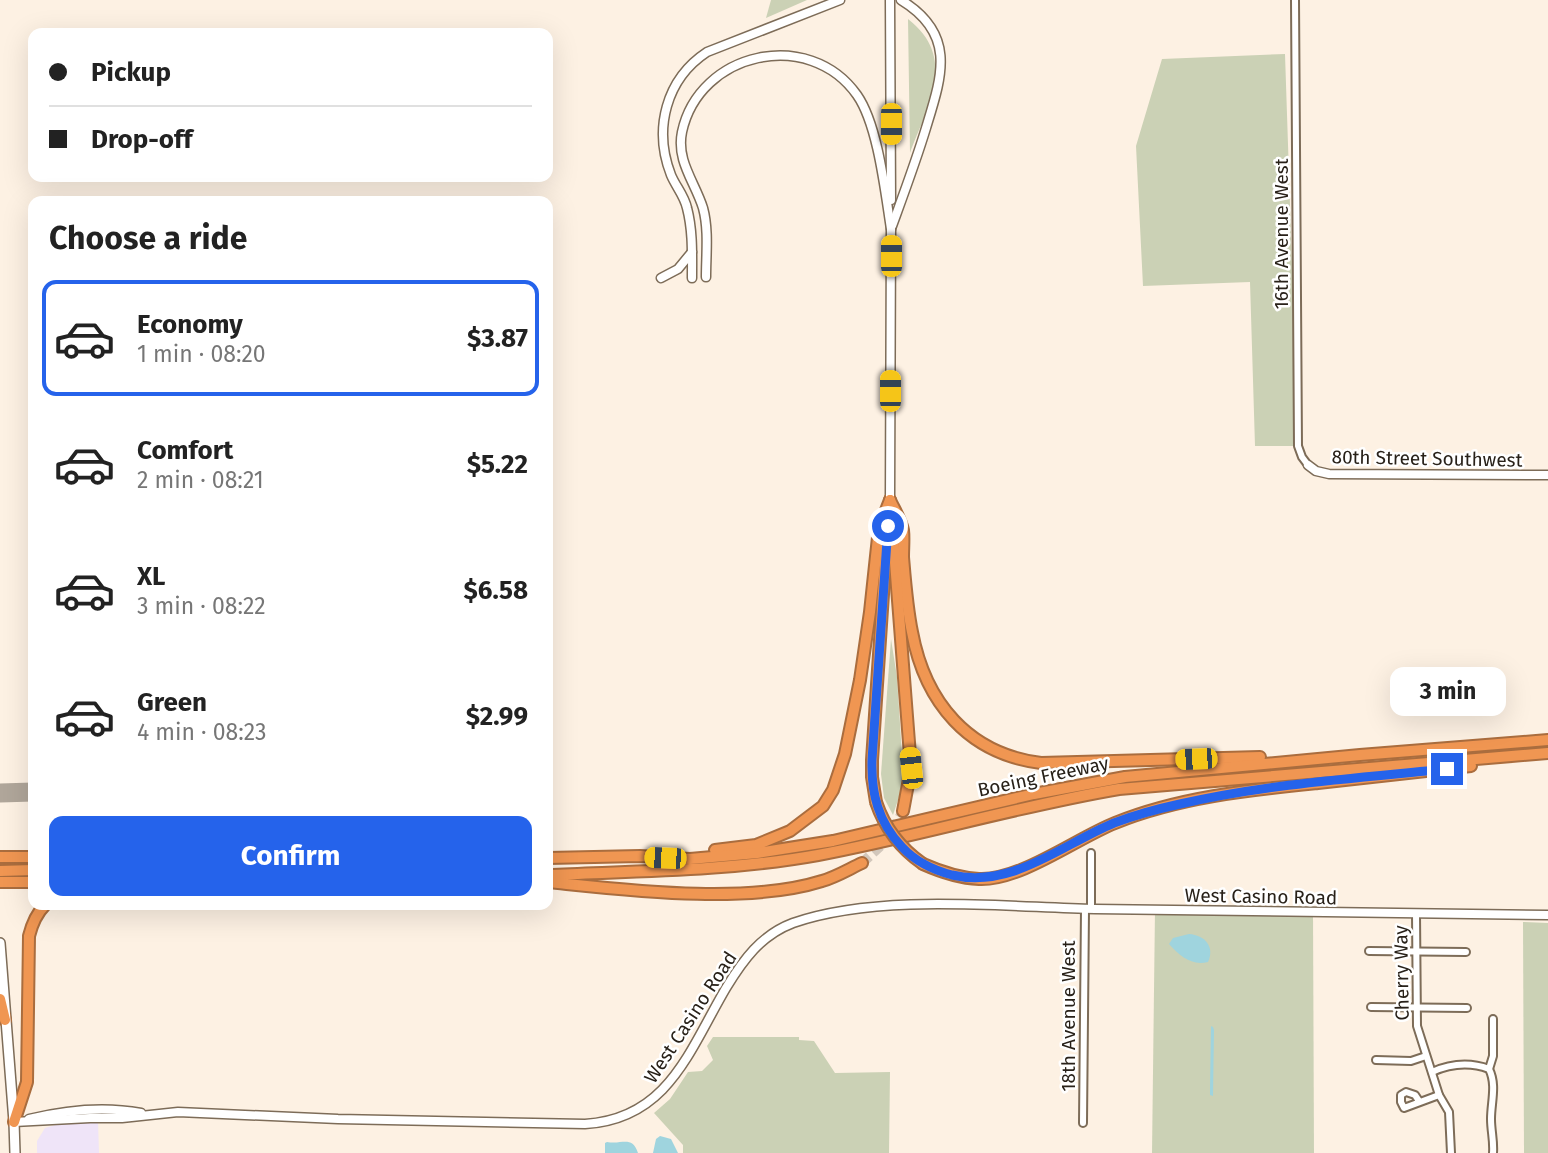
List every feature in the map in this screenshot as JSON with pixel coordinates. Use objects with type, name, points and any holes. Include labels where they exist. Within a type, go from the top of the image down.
[{"type":"highway","points":[[890,500],[903,528],[903,558],[912,631],[924,676],[950,717],[988,747],[1022,761],[1041,763],[1360,755]]},
{"type":"highway","points":[[890,500],[872,777],[876,802],[885,826],[895,840],[923,864],[960,877],[990,878],[1020,870],[1113,824],[1208,797],[1265,788],[1548,756]]},
{"type":"highway","points":[[890,500],[911,768],[903,811]]},
{"type":"highway","points":[[640,856],[756,845],[790,831],[823,806],[833,790],[845,754],[870,612],[879,528],[890,500]]},
{"type":"highway","name":"Boeing Freeway","points":[[553,858],[640,856],[690,859],[797,848],[1034,794],[1125,777],[1548,740]]},
{"type":"highway","name":"Boeing Freeway","points":[[553,875],[731,866],[785,860],[850,848],[1057,800],[1119,789],[1548,756]]},
{"type":"highway","points":[[0,857],[28,857]]},
{"type":"highway","points":[[553,882],[681,892],[751,892],[822,881],[862,863]]},
{"type":"highway","points":[[0,871],[25,878]]},
{"type":"highway","points":[[0,882],[25,878]]},
{"type":"highway","points":[[14,1122],[27,1082],[29,936],[40,910]]},
{"type":"highway","points":[[0,999],[5,1020]]},
{"type":"main road","points":[[0,943],[15,1153]]},
{"type":"street","points":[[692,278],[691,226],[687,206],[672,177],[665,154],[664,114],[677,82],[691,64],[708,52],[840,0]]},
{"type":"street","points":[[890,0],[890,500]]},
{"type":"street","points":[[891,229],[914,169],[942,71],[936,35],[922,15],[901,0]]},
{"type":"street","name":"16th Avenue West","points":[[1295,0],[1298,446],[1308,465]]},
{"type":"street","points":[[706,278],[703,209],[683,164],[683,130],[691,107],[706,86],[727,70],[752,58],[775,54],[809,59],[850,86],[864,107],[875,145],[891,229]]},
{"type":"street","points":[[661,278],[678,269],[692,252]]},
{"type":"street","name":"80th Street Southwest","points":[[1308,465],[1316,471],[1329,474],[1548,475]]},
{"type":"street","name":"18th Avenue West","points":[[1083,1123],[1091,853]]},
{"type":"street","name":"West Casino Road","points":[[14,1122],[121,1118],[178,1112],[338,1119],[602,1123],[638,1111],[670,1083],[741,963],[757,945],[773,932],[790,924],[836,913],[903,906],[961,905],[1548,915]]},
{"type":"street","name":"Cherry Way","points":[[1416,914],[1417,1026],[1439,1095],[1449,1112],[1451,1153]]},
{"type":"street","points":[[1369,951],[1466,952]]},
{"type":"street","points":[[1371,1007],[1467,1008]]},
{"type":"street","points":[[1493,1019],[1493,1056],[1489,1069],[1494,1083],[1491,1122],[1493,1153]]},
{"type":"street","points":[[1376,1060],[1411,1061],[1426,1056]]},
{"type":"street","points":[[1432,1072],[1446,1066],[1464,1065],[1489,1069]]},
{"type":"street","points":[[1419,1101],[1439,1095]]},
{"type":"shaded area","points":[[98,1121],[99,1153],[37,1153],[37,1141],[45,1128],[66,1122]]},
{"type":"green space","points":[[771,0],[807,0],[766,18]]},
{"type":"green space","points":[[908,19],[923,34],[932,50],[935,66],[930,100],[910,153]]},
{"type":"green space","points":[[1285,54],[1298,446],[1255,446],[1250,282],[1143,286],[1136,146],[1162,59]]},
{"type":"green space","points":[[891,639],[897,677],[903,771],[900,794],[893,815],[884,798],[881,774]]},
{"type":"green space","points":[[1155,910],[1313,913],[1314,1153],[1152,1153]]},
{"type":"green space","points":[[1523,922],[1548,923],[1548,1153],[1524,1153]]},
{"type":"green space","points":[[713,1037],[799,1037],[799,1040],[814,1041],[835,1073],[890,1072],[889,1153],[683,1153],[683,1145],[654,1113],[670,1099],[688,1072],[702,1071],[713,1060],[707,1046]]},
{"type":"water","points":[[1189,934],[1204,939],[1207,943],[1210,951],[1208,962],[1196,963],[1186,959],[1169,944],[1173,938]]},
{"type":"water","points":[[1211,1026],[1214,1030],[1213,1096],[1210,1095]]},
{"type":"water","points":[[660,1136],[671,1139],[678,1153],[653,1153],[656,1139]]},
{"type":"water","points":[[607,1142],[630,1142],[638,1153],[605,1153]]},
{"type":"taxiway","points":[[0,793],[28,792]]},
{"type":"tunnel","points":[[862,863],[888,839],[903,811]]},
{"type":"route","points":[[888,526],[872,760],[873,792],[880,816],[895,840],[923,864],[942,873],[981,879],[999,876],[1020,870],[1135,815],[1208,797],[1265,788],[1447,769]]}]
